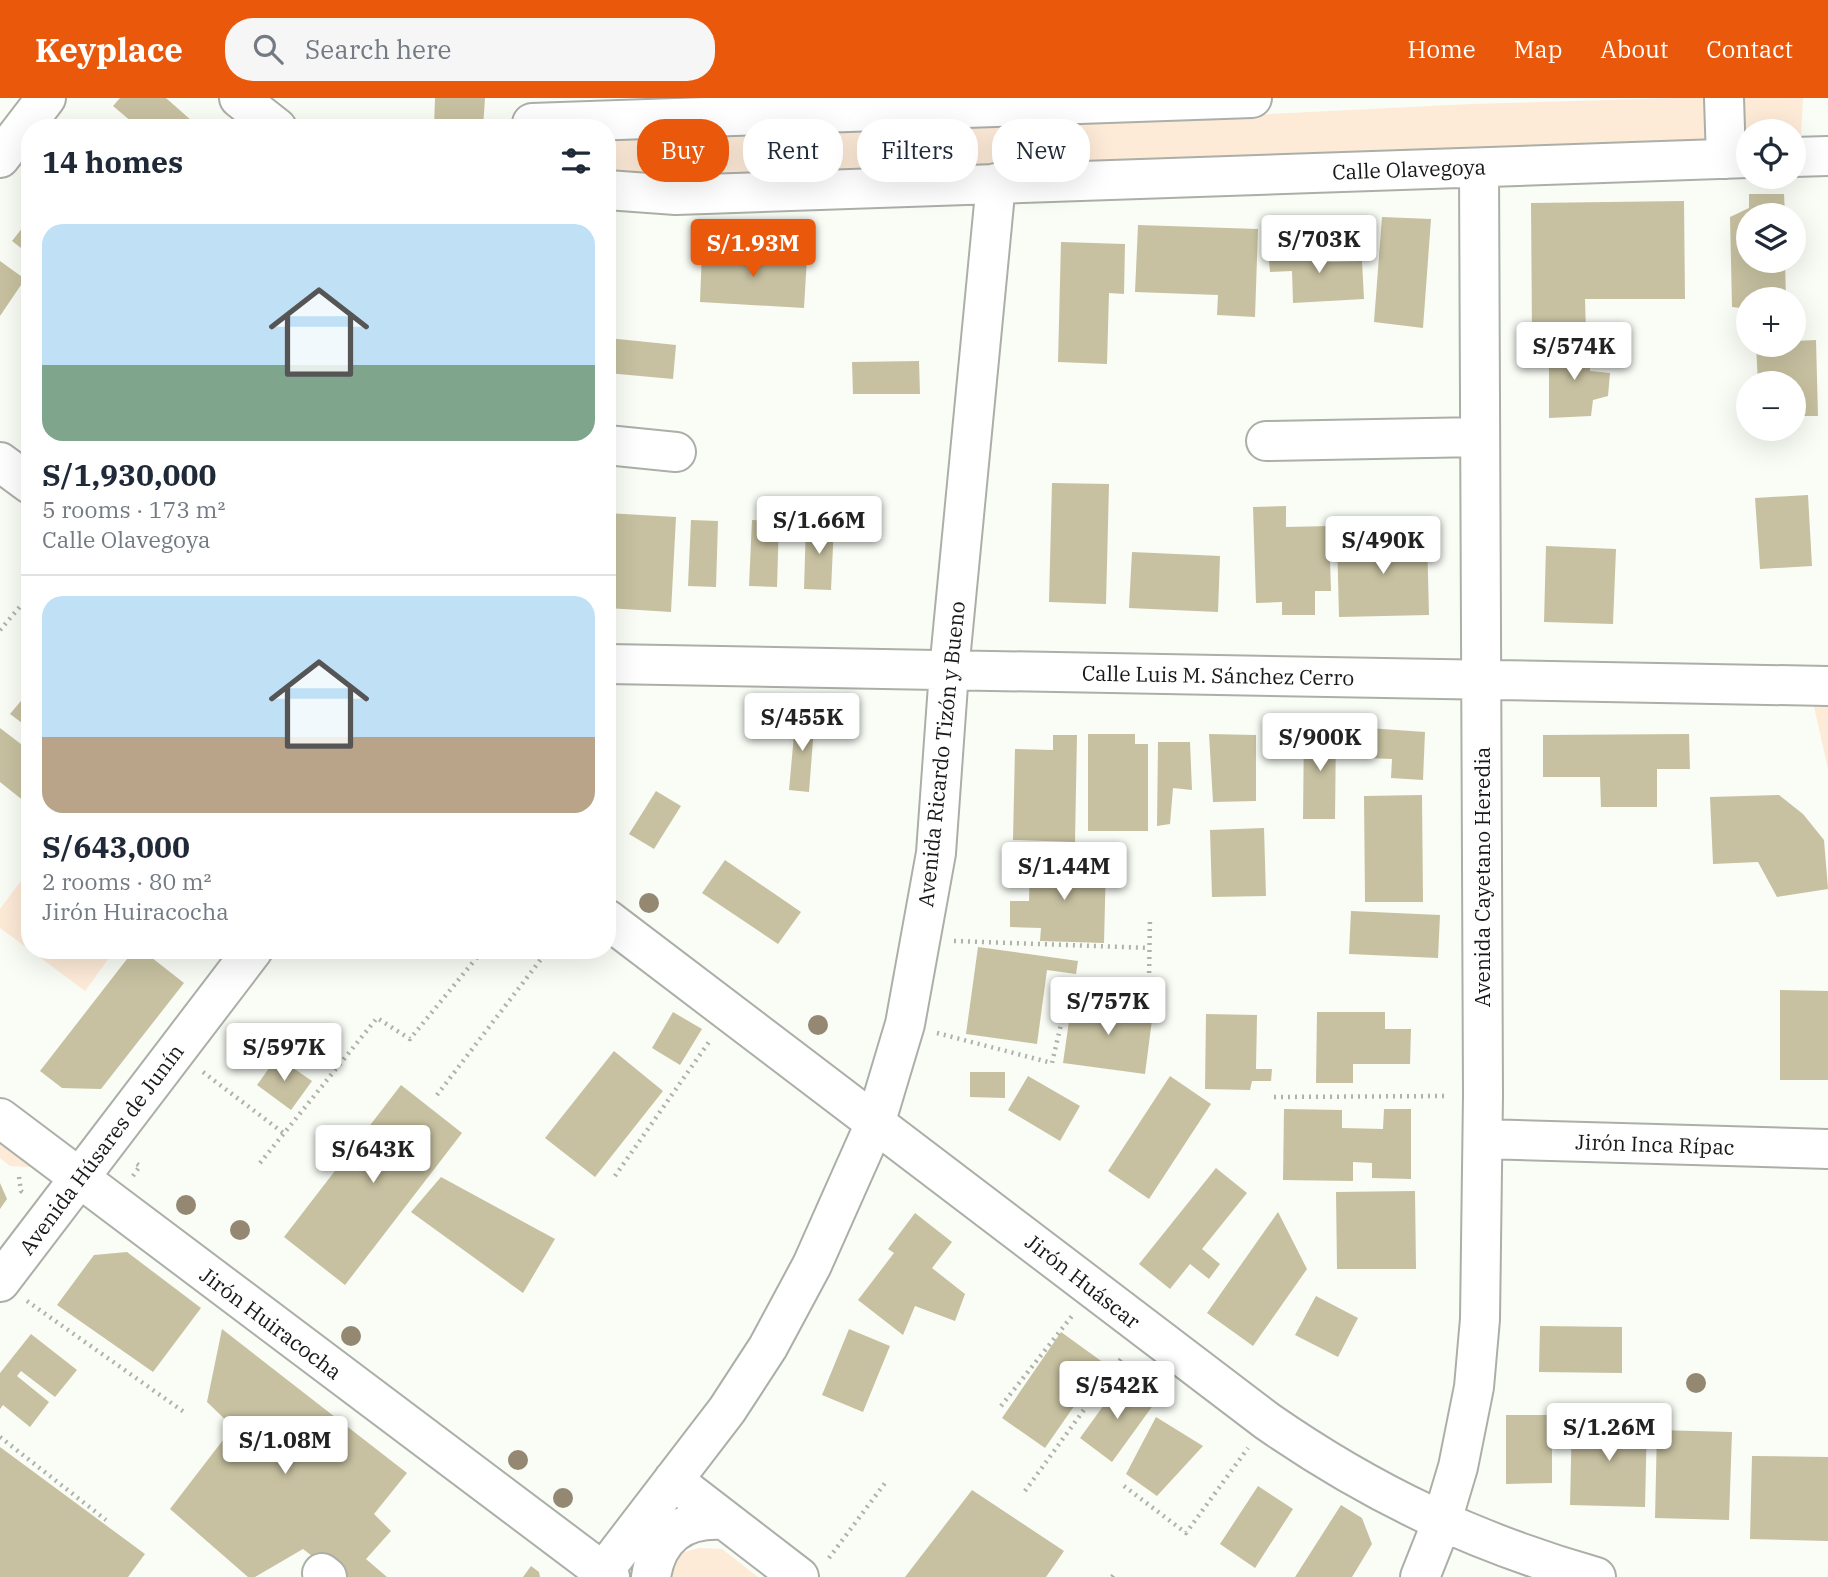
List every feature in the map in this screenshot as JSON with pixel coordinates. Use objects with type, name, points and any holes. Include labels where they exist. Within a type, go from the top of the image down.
[{"type":"street","points":[[30,119],[46,98]]},
{"type":"street","points":[[239,98],[266,119]]},
{"type":"street","points":[[533,116],[675,118],[1252,98]]},
{"type":"street","points":[[1724,98],[1736,154]]},
{"type":"street","points":[[675,118],[676,195]]},
{"type":"street","points":[[0,158],[21,131]]},
{"type":"street","points":[[1806,157],[1828,156]]},
{"type":"street","name":"Calle Olavegoya","points":[[616,191],[676,195],[1736,159]]},
{"type":"street","name":"Avenida Cayetano Heredia","points":[[1420,1577],[1441,1524],[1458,1467],[1474,1387],[1480,1319],[1483,1096],[1479,168]]},
{"type":"street","name":"Avenida Ricardo Tizón y Bueno","points":[[604,1575],[727,1410],[768,1347],[812,1265],[876,1121],[905,1024],[936,853],[949,671],[996,183]]},
{"type":"street","points":[[1266,441],[1480,437]]},
{"type":"street","points":[[616,446],[676,452]]},
{"type":"street","points":[[0,461],[21,477]]},
{"type":"street","name":"Calle Luis M. Sánchez Cerro","points":[[616,664],[1481,677],[1828,686]]},
{"type":"street","name":"Jirón Huáscar","points":[[616,926],[1267,1421],[1375,1491],[1441,1524],[1530,1558],[1597,1577]]},
{"type":"street","name":"Avenida Húsares de Junín","points":[[10,1288],[78,1177],[246,959]]},
{"type":"street","name":"Jirón Huiracocha","points":[[0,1118],[604,1575]]},
{"type":"street","name":"Jirón Inca Rípac","points":[[1483,1139],[1828,1149]]},
{"type":"street","points":[[673,1480],[722,1520],[810,1572]]},
{"type":"street","points":[[651,1577],[653,1560],[661,1545],[673,1532],[687,1523],[722,1520]]},
{"type":"path","points":[[0,631],[21,606]]},
{"type":"path","points":[[1149,980],[1150,917]]},
{"type":"path","points":[[921,940],[1149,948]]},
{"type":"path","points":[[260,1163],[286,1135],[377,1017],[410,1039],[476,959]]},
{"type":"path","points":[[437,1096],[541,959]]},
{"type":"path","points":[[905,1024],[1052,1063],[1066,1003]]},
{"type":"path","points":[[615,1176],[730,1012]]},
{"type":"path","points":[[175,1051],[286,1135]]},
{"type":"path","points":[[1274,1097],[1483,1096]]},
{"type":"path","points":[[10,1288],[184,1412]]},
{"type":"path","points":[[1001,1406],[1094,1288]]},
{"type":"path","points":[[1025,1491],[1143,1327]]},
{"type":"path","points":[[1124,1486],[1186,1533],[1267,1421]]},
{"type":"path","points":[[0,1437],[106,1520]]},
{"type":"path","points":[[810,1572],[885,1483]]},
{"type":"shaded area","points":[[1677,98],[1803,98],[1802,119],[1736,119],[1736,138],[1090,165],[1090,123],[1472,104]]},
{"type":"shaded area","points":[[978,127],[992,127],[992,169],[978,169]]},
{"type":"shaded area","points":[[843,129],[857,129],[857,171],[843,171]]},
{"type":"shaded area","points":[[743,130],[743,173],[729,174],[729,131]]},
{"type":"shaded area","points":[[616,132],[637,134],[637,182],[616,185]]},
{"type":"shaded area","points":[[1813,702],[1828,704],[1828,769]]},
{"type":"shaded area","points":[[21,881],[21,943],[0,928],[0,909]]},
{"type":"shaded area","points":[[42,959],[108,959],[85,991]]},
{"type":"shaded area","points":[[0,1131],[49,1168],[10,1166],[0,1158]]},
{"type":"shaded area","points":[[699,1548],[722,1549],[758,1577],[666,1577],[666,1568],[681,1553]]},
{"type":"building","points":[[120,98],[166,98],[190,119],[128,119],[113,106]]},
{"type":"building","points":[[435,98],[485,98],[484,119],[434,119]]},
{"type":"building","points":[[1749,194],[1784,194],[1784,203],[1749,203]]},
{"type":"building","points":[[1684,201],[1685,299],[1585,299],[1586,332],[1532,333],[1531,203]]},
{"type":"building","points":[[1736,214],[1736,273],[1785,273],[1786,287],[1736,287],[1736,307],[1732,307],[1730,217]]},
{"type":"building","points":[[1382,217],[1431,219],[1423,328],[1374,322]]},
{"type":"building","points":[[1138,225],[1258,229],[1255,317],[1217,315],[1218,295],[1135,292]]},
{"type":"building","points":[[21,230],[21,248],[12,241]]},
{"type":"building","points":[[1061,242],[1125,244],[1124,294],[1109,293],[1107,364],[1058,362]]},
{"type":"building","points":[[1326,246],[1327,262],[1362,261],[1364,299],[1293,303],[1292,271],[1270,272],[1268,250]]},
{"type":"building","points":[[702,251],[807,257],[804,308],[700,302]]},
{"type":"building","points":[[0,261],[21,276],[21,285],[0,316]]},
{"type":"building","points":[[616,339],[676,345],[673,379],[616,374]]},
{"type":"building","points":[[1806,340],[1816,340],[1818,416],[1806,416],[1806,371],[1757,371],[1757,357],[1806,357]]},
{"type":"building","points":[[1549,345],[1591,345],[1590,371],[1610,373],[1608,396],[1593,400],[1591,416],[1549,418]]},
{"type":"building","points":[[919,361],[920,394],[853,394],[852,362]]},
{"type":"building","points":[[1052,483],[1109,484],[1106,604],[1049,602]]},
{"type":"building","points":[[1808,495],[1812,566],[1760,569],[1755,498]]},
{"type":"building","points":[[1286,506],[1286,527],[1329,526],[1331,591],[1315,591],[1315,615],[1282,615],[1282,602],[1256,603],[1253,507]]},
{"type":"building","points":[[616,514],[676,517],[671,612],[616,609]]},
{"type":"building","points":[[691,520],[718,521],[716,587],[688,586]]},
{"type":"building","points":[[752,520],[779,521],[777,587],[749,586]]},
{"type":"building","points":[[806,523],[834,524],[831,590],[804,589]]},
{"type":"building","points":[[1427,535],[1429,615],[1339,617],[1337,538]]},
{"type":"building","points":[[1546,546],[1616,549],[1613,624],[1544,622]]},
{"type":"building","points":[[1132,552],[1220,556],[1218,612],[1129,608]]},
{"type":"building","points":[[21,701],[21,722],[10,714]]},
{"type":"building","points":[[796,713],[815,714],[809,792],[789,790]]},
{"type":"building","points":[[0,728],[21,744],[21,799],[0,782]]},
{"type":"building","points":[[1304,728],[1336,728],[1335,819],[1303,819]]},
{"type":"building","points":[[1368,728],[1425,732],[1423,780],[1391,778],[1392,759],[1366,758]]},
{"type":"building","points":[[1088,734],[1135,734],[1135,744],[1148,744],[1148,831],[1088,831]]},
{"type":"building","points":[[1209,734],[1256,735],[1256,801],[1213,802]]},
{"type":"building","points":[[1689,734],[1690,769],[1657,769],[1657,807],[1601,807],[1600,777],[1543,777],[1543,735]]},
{"type":"building","points":[[1053,735],[1077,735],[1075,842],[1013,840],[1015,749],[1053,750]]},
{"type":"building","points":[[1158,742],[1190,742],[1192,790],[1173,788],[1170,824],[1157,826]]},
{"type":"building","points":[[656,791],[681,806],[654,849],[629,834]]},
{"type":"building","points":[[1422,795],[1423,902],[1365,902],[1364,796]]},
{"type":"building","points":[[1779,795],[1803,814],[1824,840],[1828,889],[1777,897],[1758,862],[1713,864],[1710,797]]},
{"type":"building","points":[[1264,828],[1266,896],[1212,897],[1210,830]]},
{"type":"building","points":[[725,860],[801,912],[778,944],[702,893]]},
{"type":"building","points":[[1030,861],[1106,863],[1104,943],[1040,941],[1041,928],[1010,927],[1010,901],[1029,901]]},
{"type":"building","points":[[1351,911],[1440,915],[1438,958],[1349,954]]},
{"type":"building","points":[[978,947],[1078,961],[1076,974],[1047,970],[1037,1044],[966,1034]]},
{"type":"building","points":[[127,959],[153,959],[184,983],[101,1089],[62,1088],[40,1071]]},
{"type":"building","points":[[1780,990],[1828,991],[1828,1080],[1780,1080]]},
{"type":"building","points":[[1072,1000],[1153,1012],[1145,1074],[1063,1063]]},
{"type":"building","points":[[673,1012],[702,1029],[680,1065],[652,1048]]},
{"type":"building","points":[[1317,1012],[1385,1012],[1385,1029],[1411,1029],[1410,1064],[1353,1064],[1353,1083],[1316,1083]]},
{"type":"building","points":[[1206,1014],[1257,1015],[1256,1069],[1272,1069],[1271,1081],[1252,1081],[1250,1090],[1205,1089]]},
{"type":"building","points":[[614,1051],[663,1091],[595,1177],[545,1138]]},
{"type":"building","points":[[277,1057],[312,1081],[291,1110],[257,1085]]},
{"type":"building","points":[[970,1072],[1005,1072],[1005,1098],[970,1097]]},
{"type":"building","points":[[1028,1076],[1080,1106],[1060,1141],[1008,1110]]},
{"type":"building","points":[[1170,1076],[1211,1104],[1149,1199],[1108,1171]]},
{"type":"building","points":[[401,1085],[462,1133],[345,1285],[284,1237]]},
{"type":"building","points":[[1284,1109],[1342,1110],[1342,1128],[1383,1129],[1384,1109],[1411,1109],[1411,1179],[1372,1178],[1372,1163],[1353,1162],[1353,1181],[1283,1180]]},
{"type":"building","points":[[1216,1168],[1247,1193],[1202,1249],[1220,1264],[1209,1279],[1190,1264],[1170,1289],[1139,1264]]},
{"type":"building","points":[[441,1177],[555,1239],[523,1293],[411,1212]]},
{"type":"building","points":[[0,1183],[7,1199],[0,1209]]},
{"type":"building","points":[[1415,1191],[1416,1269],[1337,1269],[1336,1192]]},
{"type":"building","points":[[1278,1212],[1307,1269],[1253,1346],[1207,1313]]},
{"type":"building","points":[[915,1213],[952,1242],[932,1268],[965,1294],[955,1321],[915,1306],[903,1335],[858,1300],[894,1253],[888,1249]]},
{"type":"building","points":[[127,1252],[201,1308],[153,1372],[57,1305],[94,1255]]},
{"type":"building","points":[[1316,1296],[1358,1318],[1338,1357],[1295,1335]]},
{"type":"building","points":[[1540,1326],[1622,1327],[1622,1373],[1539,1372]]},
{"type":"building","points":[[222,1329],[407,1473],[374,1514],[391,1531],[366,1559],[387,1577],[339,1577],[303,1549],[255,1577],[248,1577],[170,1509],[233,1427],[207,1402]]},
{"type":"building","points":[[849,1329],[890,1346],[863,1412],[822,1395]]},
{"type":"building","points":[[1061,1332],[1104,1363],[1045,1448],[1002,1418]]},
{"type":"building","points":[[31,1334],[77,1370],[55,1397],[21,1371],[17,1376],[49,1402],[30,1427],[3,1405],[0,1409],[0,1373]]},
{"type":"building","points":[[1122,1380],[1154,1404],[1112,1462],[1080,1438]]},
{"type":"building","points":[[1506,1415],[1552,1415],[1552,1483],[1506,1484]]},
{"type":"building","points":[[1156,1417],[1203,1446],[1157,1496],[1126,1474]]},
{"type":"building","points":[[1572,1418],[1647,1420],[1645,1507],[1570,1505]]},
{"type":"building","points":[[1657,1430],[1732,1432],[1729,1520],[1655,1518]]},
{"type":"building","points":[[0,1447],[145,1554],[128,1577],[0,1577]]},
{"type":"building","points":[[1752,1456],[1828,1457],[1828,1541],[1750,1539]]},
{"type":"building","points":[[1258,1486],[1293,1509],[1255,1568],[1220,1544]]},
{"type":"building","points":[[972,1490],[1064,1551],[1046,1577],[905,1577]]},
{"type":"building","points":[[1341,1505],[1362,1518],[1372,1544],[1352,1577],[1295,1577]]},
{"type":"building","points":[[531,1566],[539,1572],[540,1577],[523,1577]]}]
